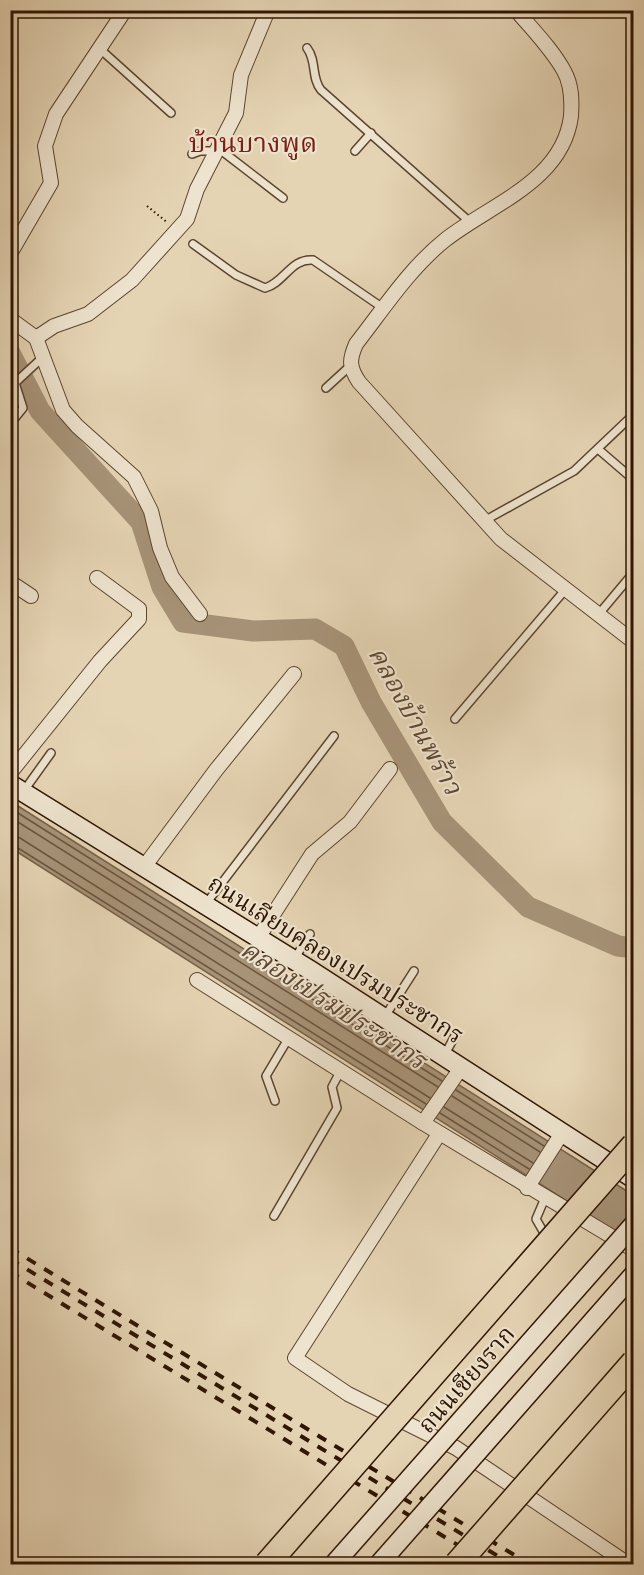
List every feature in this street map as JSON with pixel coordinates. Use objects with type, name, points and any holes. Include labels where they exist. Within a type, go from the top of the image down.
[{"type":"highway","points":[[267,1564],[633,1145]]},
{"type":"highway","points":[[458,1564],[633,1362]]},
{"type":"main road","name":"ถนนเลียบคลองเปรมประชากร","points":[[17,788],[444,1056],[458,1072],[558,1138],[633,1179]]},
{"type":"main road","name":"ถนนเชียงราก","points":[[334,1564],[633,1224]]},
{"type":"main road","points":[[379,1564],[633,1274]]},
{"type":"street","points":[[11,252],[51,183],[45,146],[56,114],[125,10]]},
{"type":"street","points":[[36,338],[54,326],[88,314],[139,274],[187,219],[197,189],[237,109],[241,75],[268,10]]},
{"type":"street","points":[[516,10],[564,71],[572,104],[565,142],[557,158],[542,174],[470,222],[419,263],[356,344],[350,358],[350,366],[358,382],[501,539],[633,642]]},
{"type":"street","points":[[10,319],[36,338],[63,410],[95,444],[134,477],[143,492],[172,577],[200,615]]},
{"type":"street","points":[[10,773],[100,661],[139,619],[139,609],[97,578]]},
{"type":"street","points":[[10,582],[31,597]]},
{"type":"street","points":[[144,867],[216,770],[294,674]]},
{"type":"street","points":[[258,938],[307,861],[318,848],[350,822],[390,769]]},
{"type":"street","points":[[196,980],[340,1072],[424,1120],[440,1134],[529,1185],[545,1198],[633,1250]]},
{"type":"street","points":[[424,1120],[458,1072]]},
{"type":"street","points":[[440,1134],[295,1358],[348,1394],[456,1449],[628,1564]]},
{"type":"street","points":[[529,1185],[558,1138]]},
{"type":"lane","points":[[307,48],[313,55],[316,84],[470,222]]},
{"type":"lane","points":[[100,49],[171,113]]},
{"type":"lane","points":[[355,151],[371,133]]},
{"type":"lane","points":[[192,154],[216,150],[283,198]]},
{"type":"lane","points":[[193,244],[236,275],[264,288],[271,286],[295,264],[305,259],[313,260],[383,308]]},
{"type":"lane","points":[[17,381],[42,357]]},
{"type":"lane","points":[[326,388],[350,366]]},
{"type":"lane","points":[[10,367],[17,381],[23,408],[10,424]]},
{"type":"lane","points":[[484,521],[556,482],[598,449],[633,414]]},
{"type":"lane","points":[[598,449],[633,480]]},
{"type":"lane","points":[[598,615],[633,572]]},
{"type":"lane","points":[[455,719],[566,590]]},
{"type":"lane","points":[[205,905],[334,736]]},
{"type":"lane","points":[[17,788],[51,753]]},
{"type":"lane","points":[[294,960],[310,934]]},
{"type":"lane","points":[[384,1018],[414,971]]},
{"type":"lane","points":[[444,1056],[456,1034]]},
{"type":"lane","points":[[274,1101],[266,1076],[288,1039]]},
{"type":"lane","points":[[274,1216],[337,1108],[332,1087],[340,1072]]},
{"type":"lane","points":[[544,1233],[536,1219],[545,1198]]},
{"type":"path","points":[[147,206],[169,224]]},
{"type":"water","name":"คลองเปรมประชากร","points":[[10,801],[633,1195],[633,1243],[11,848]]},
{"type":"waterway","name":"คลองบ้านพร้าว","points":[[10,353],[40,411],[141,522],[162,587],[183,622],[253,631],[315,629],[344,646],[371,702],[442,822],[528,907],[618,946],[634,948]]},
{"type":"railway","points":[[10,1248],[529,1564]]},
{"type":"railway","points":[[10,1259],[511,1564]]},
{"type":"railway","points":[[10,1272],[489,1564]]},
{"type":"district","name":"บ้านบางพูด","points":[[253,142]]}]
